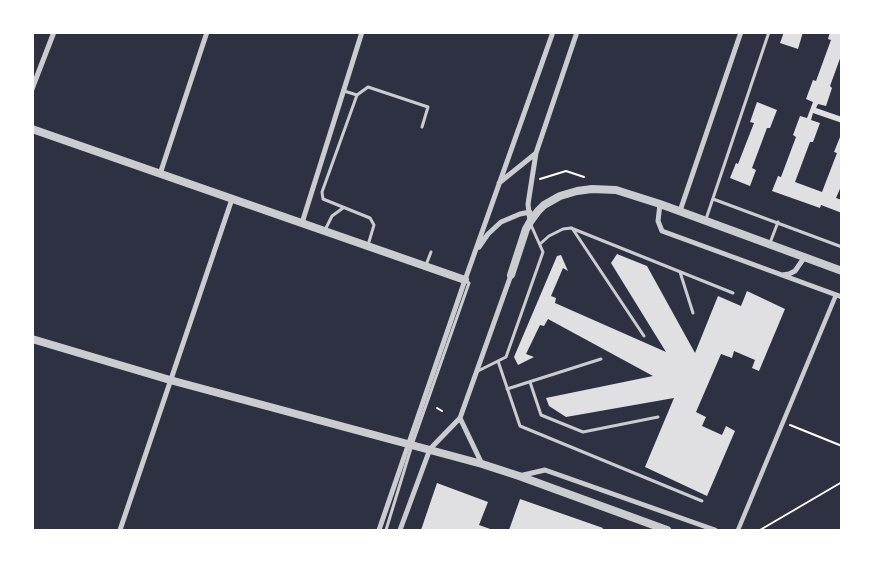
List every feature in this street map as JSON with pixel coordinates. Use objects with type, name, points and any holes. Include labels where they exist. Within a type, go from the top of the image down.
[{"type":"street","points":[[32,89],[54,32]]},
{"type":"street","points":[[160,174],[207,32]]},
{"type":"street","points":[[302,223],[362,32]]},
{"type":"street","points":[[379,530],[553,32]]},
{"type":"street","points":[[530,222],[528,204],[536,153],[577,32]]},
{"type":"street","points":[[680,211],[741,32]]},
{"type":"street","points":[[32,129],[465,280]]},
{"type":"street","points":[[499,183],[536,153]]},
{"type":"street","points":[[400,530],[430,449],[460,418],[530,222],[544,205],[560,196],[577,191],[592,189],[616,190],[680,211],[842,271]]},
{"type":"street","points":[[120,530],[232,199]]},
{"type":"street","points":[[660,204],[658,220],[662,231],[839,296],[738,530]]},
{"type":"street","points":[[474,256],[488,234],[497,225],[514,217],[538,211]]},
{"type":"street","points":[[781,275],[790,274],[795,271],[804,258]]},
{"type":"street","points":[[32,339],[170,380],[482,464],[667,530]]},
{"type":"street","points":[[460,418],[482,464]]},
{"type":"street","points":[[519,476],[545,470],[715,530]]},
{"type":"lane","points":[[705,221],[769,32]]},
{"type":"lane","points":[[368,246],[373,230],[373,221],[370,218],[326,202],[323,199],[322,192],[357,96],[368,87],[428,107],[422,127]]},
{"type":"lane","points":[[344,91],[357,96]]},
{"type":"lane","points":[[713,199],[842,247]]},
{"type":"lane","points":[[325,231],[332,216],[339,209],[344,208]]},
{"type":"lane","points":[[478,370],[506,357],[543,252],[530,222]]},
{"type":"lane","points":[[769,245],[778,222]]},
{"type":"lane","points":[[540,244],[549,236],[563,229],[571,228],[733,293]]},
{"type":"lane","points":[[571,228],[644,336]]},
{"type":"lane","points":[[426,266],[431,252]]},
{"type":"lane","points":[[680,272],[693,313]]},
{"type":"lane","points":[[508,389],[601,359]]},
{"type":"lane","points":[[498,361],[520,426],[702,501]]},
{"type":"lane","points":[[530,382],[541,415],[583,432],[658,417]]},
{"type":"lane","points":[[386,530],[410,444]]},
{"type":"path","points":[[540,179],[566,171],[584,177]]},
{"type":"path","points":[[437,408],[442,410]]},
{"type":"path","points":[[783,422],[842,446]]},
{"type":"path","points":[[760,530],[842,482]]},
{"type":"building","points":[[784,32],[803,32],[798,49],[780,43]]},
{"type":"building","points":[[830,32],[842,32],[842,53],[830,86],[832,88],[826,106],[818,104],[816,108],[842,117],[842,123],[813,113],[811,120],[820,123],[813,142],[810,142],[795,182],[822,192],[837,153],[834,152],[842,132],[842,184],[836,198],[842,200],[842,213],[821,205],[820,208],[772,191],[778,176],[781,177],[796,137],[793,135],[800,116],[807,118],[813,102],[806,99],[813,80],[816,81],[831,40],[828,39]]},
{"type":"building","points":[[757,102],[777,110],[770,128],[767,128],[752,168],[756,170],[750,186],[730,178],[736,163],[738,164],[754,123],[750,122]]},
{"type":"building","points":[[617,254],[647,266],[695,353],[718,296],[741,306],[747,291],[785,309],[759,371],[752,368],[755,360],[734,351],[732,358],[721,354],[696,412],[706,417],[702,426],[722,435],[726,426],[735,431],[707,496],[645,467],[674,398],[566,417],[549,406],[546,398],[653,376],[548,319],[544,326],[540,325],[526,354],[534,357],[518,365],[514,357],[557,256],[561,255],[568,271],[563,268],[551,296],[556,298],[555,303],[666,352],[611,263]]},
{"type":"building","points":[[437,483],[488,502],[479,525],[493,530],[421,530]]},
{"type":"building","points":[[520,499],[603,528],[602,530],[509,530]]}]
